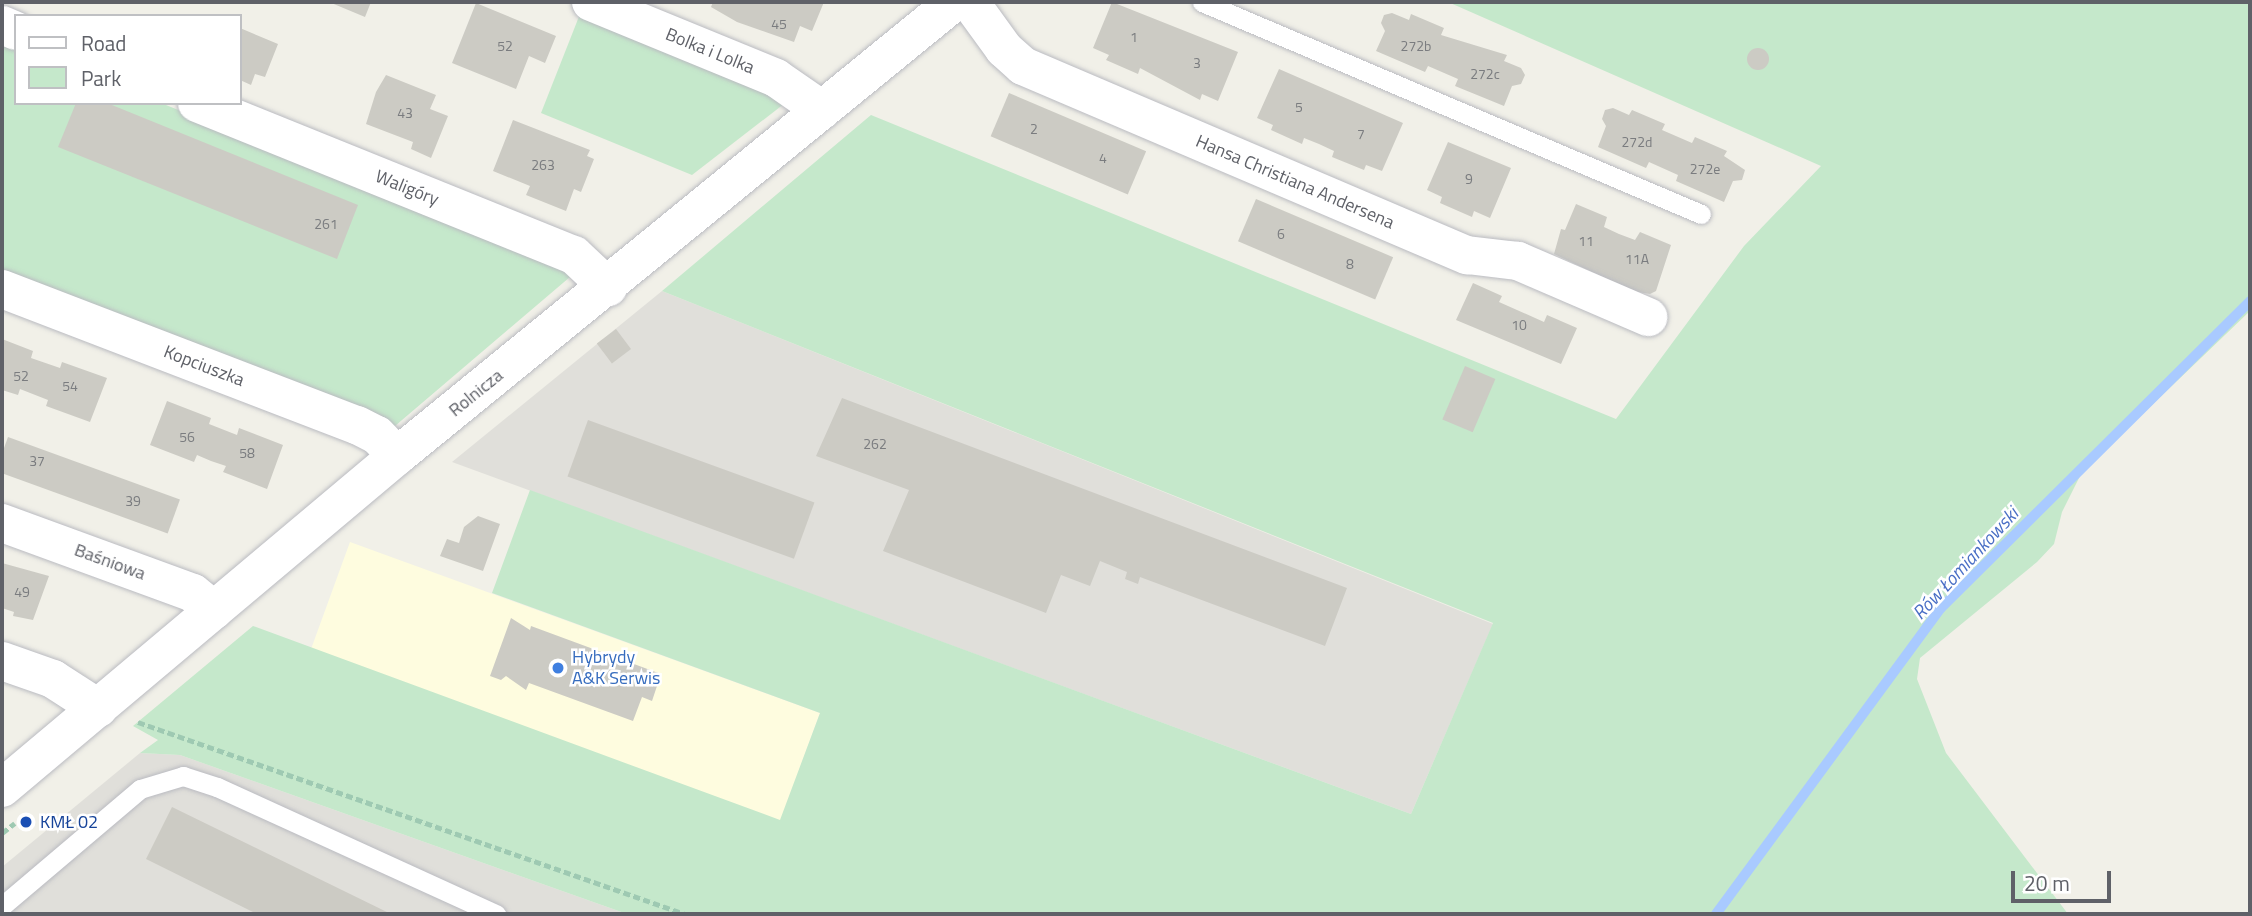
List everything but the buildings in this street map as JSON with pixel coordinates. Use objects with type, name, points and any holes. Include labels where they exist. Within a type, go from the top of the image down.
[{"type":"street","name":"Bolka i Lolka","points":[[591,2],[776,78],[822,110]]},
{"type":"street","name":"Rolnicza","points":[[2,788],[397,456],[608,287],[954,2]]},
{"type":"street","name":"Hansa Christiana Andersena","points":[[970,2],[1004,49],[1023,66],[1467,255],[1518,261],[1648,317]]},
{"type":"street","name":"Waligóry","points":[[202,105],[574,255],[608,287]]},
{"type":"street","name":"Kopciuszka","points":[[2,289],[357,425],[377,435],[397,456]]},
{"type":"street","name":"Baśniowa","points":[[2,523],[193,593],[214,610]]},
{"type":"street","points":[[2,661],[52,679],[98,708]]},
{"type":"lane","points":[[1202,2],[1701,214]]},
{"type":"lane","points":[[2,906],[140,789],[183,776],[217,787],[496,914]]},
{"type":"path","points":[[98,708],[685,914]]},
{"type":"shaded area","points":[[662,291],[1493,624],[1411,814],[452,462]]},
{"type":"shaded area","points":[[350,542],[820,713],[776,833],[306,662]]},
{"type":"shaded area","points":[[140,753],[180,755],[627,914],[2,914],[2,867]]},
{"type":"green space","points":[[1448,2],[2250,2],[2250,311],[2082,472],[2062,512],[2054,544],[2037,562],[1920,658],[1917,679],[1946,753],[2068,914],[627,914],[180,755],[140,753],[158,740],[133,726],[253,626],[780,820],[820,713],[492,593],[530,490],[1411,814],[1493,623],[662,291],[871,115],[1616,419],[1744,246],[1821,166]]},
{"type":"green space","points":[[580,14],[789,100],[692,175],[541,113]]},
{"type":"green space","points":[[2,39],[14,43],[14,105],[166,105],[577,271],[395,426],[2,275]]},
{"type":"waterway","name":"Rów Łomiankowski","points":[[1716,914],[1941,608],[2250,301]]},
{"type":"place","name":"Hybrydy A&K Serwis","points":[[558,668]]},
{"type":"place","name":"KMŁ 02","points":[[26,822]]}]
